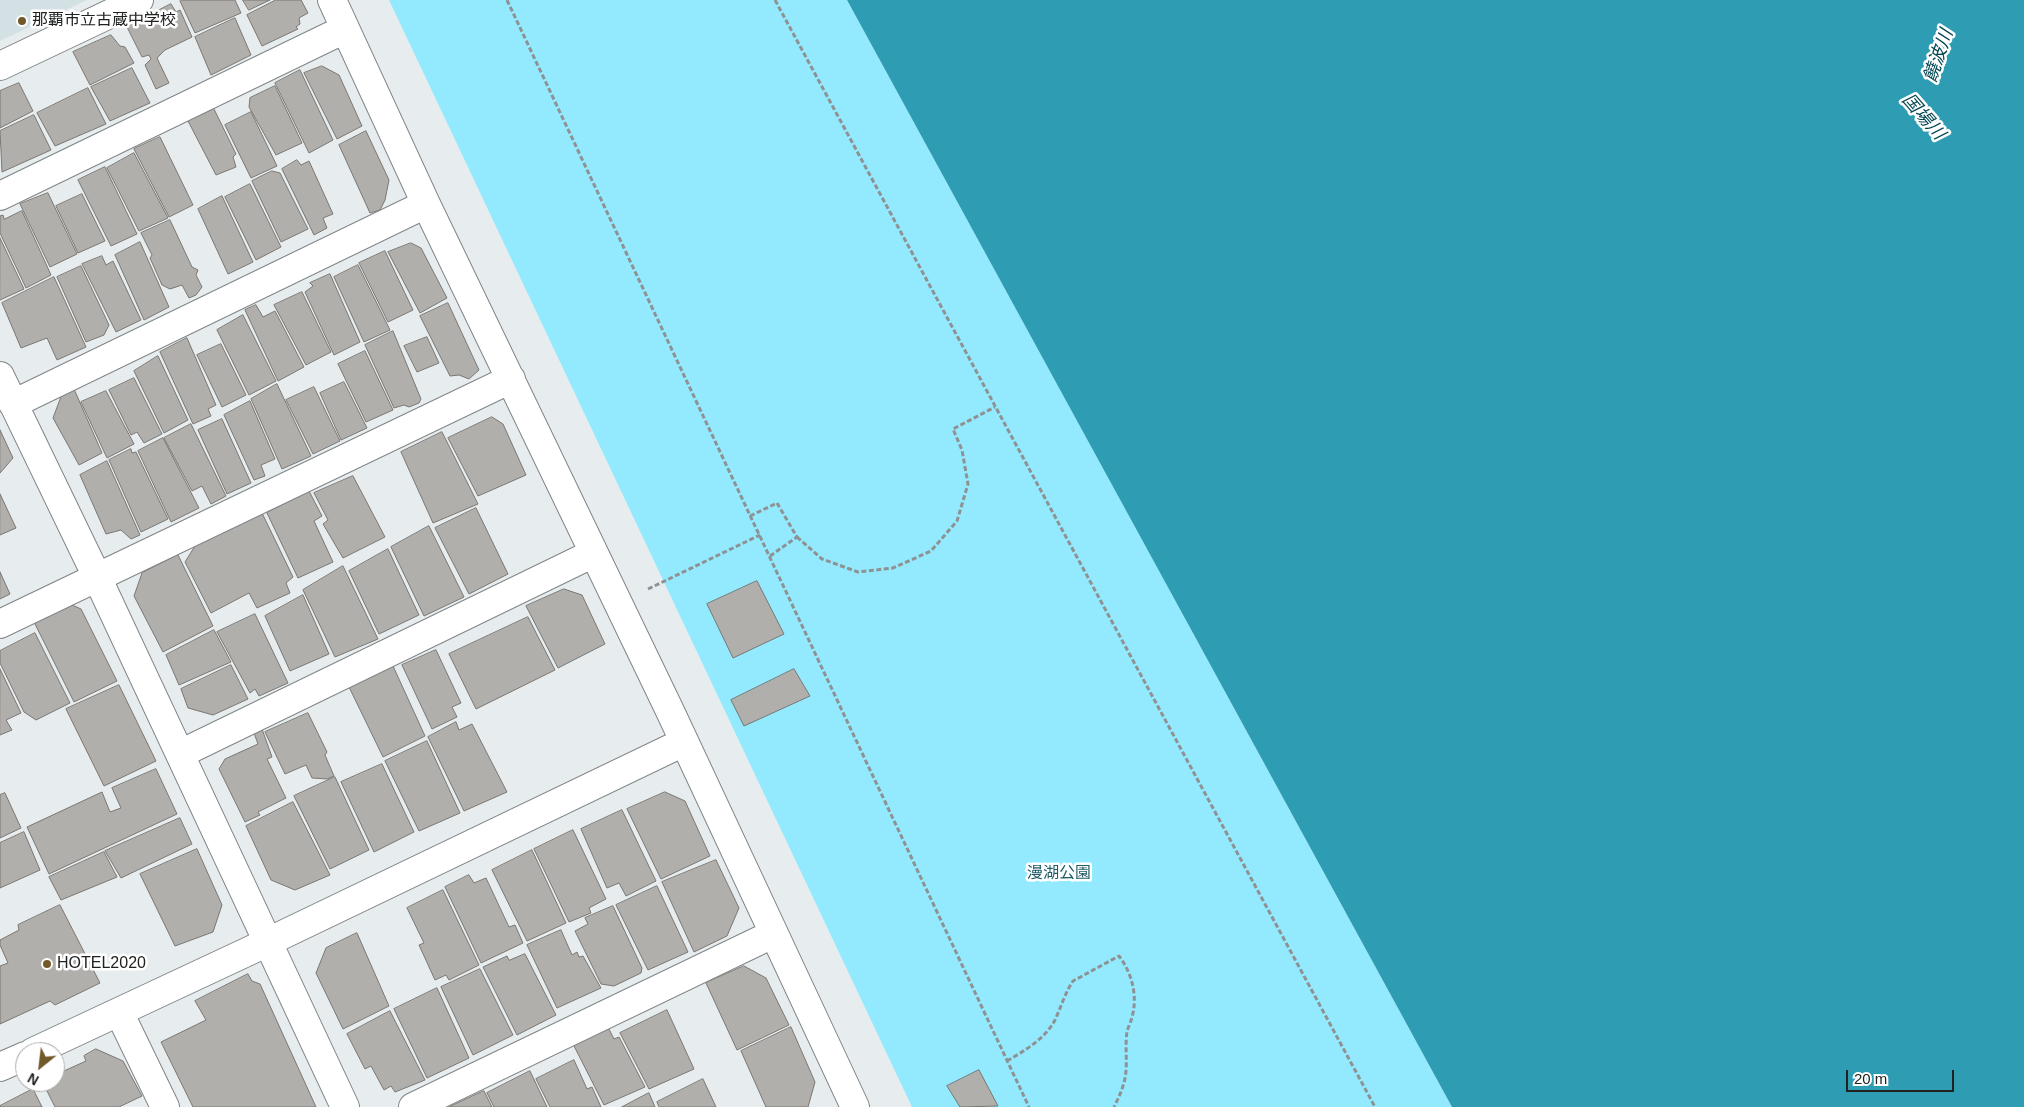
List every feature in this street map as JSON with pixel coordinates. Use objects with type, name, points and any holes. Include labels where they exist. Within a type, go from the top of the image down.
[{"type":"street","points":[[0,66],[139,0]]},
{"type":"street","points":[[332,0],[426,204],[684,742],[855,1107]]},
{"type":"street","points":[[0,196],[345,29]]},
{"type":"street","points":[[13,404],[426,204]]},
{"type":"street","points":[[0,376],[97,577],[345,1107]]},
{"type":"street","points":[[0,624],[511,379]]},
{"type":"street","points":[[180,754],[594,553]]},
{"type":"street","points":[[54,1042],[268,942],[684,742]]},
{"type":"street","points":[[414,1107],[774,934]]},
{"type":"street","points":[[119,1012],[165,1107]]},
{"type":"street","points":[[0,1067],[15,1060]]},
{"type":"path","points":[[507,0],[1029,1107]]},
{"type":"path","points":[[775,0],[1374,1107]]},
{"type":"path","points":[[750,516],[777,503],[797,537],[822,559],[858,572],[893,568],[931,551],[957,521],[968,484],[962,450],[953,430],[995,407]]},
{"type":"path","points":[[646,590],[760,535]]},
{"type":"path","points":[[770,556],[797,537]]},
{"type":"path","points":[[1007,1061],[1037,1041],[1054,1023],[1069,987],[1074,981],[1119,956],[1127,966],[1134,987],[1134,1004],[1127,1031],[1126,1071],[1122,1092],[1114,1107]]},
{"type":"shaded area","name":"那覇市立古蔵中学校","points":[[0,0],[87,0],[0,41]]},
{"type":"green space","name":"漫湖公園","points":[[389,0],[847,0],[1452,1107],[912,1107]]},
{"type":"water","points":[[847,0],[2024,0],[2024,1107],[1452,1107]]},
{"type":"building","points":[[181,0],[235,0],[241,13],[195,33]]},
{"type":"building","points":[[243,0],[270,0],[249,10]]},
{"type":"building","points":[[276,0],[301,0],[308,13],[299,18],[300,24],[296,27],[298,29],[262,46],[247,15]]},
{"type":"building","points":[[171,4],[176,12],[180,10],[192,37],[165,50],[157,58],[169,83],[156,89],[145,65],[151,59],[149,55],[142,57],[127,27]]},
{"type":"building","points":[[235,18],[251,55],[211,75],[195,37]]},
{"type":"building","points":[[111,35],[120,46],[125,47],[134,63],[90,85],[73,52]]},
{"type":"building","points":[[322,66],[339,75],[362,126],[337,139],[304,73]]},
{"type":"building","points":[[132,68],[150,103],[110,121],[91,87]]},
{"type":"building","points":[[300,70],[333,140],[309,153],[275,83]]},
{"type":"building","points":[[19,83],[33,111],[0,128],[0,91]]},
{"type":"building","points":[[275,86],[302,143],[276,155],[249,107],[250,98]]},
{"type":"building","points":[[88,88],[106,124],[55,146],[37,113]]},
{"type":"building","points":[[214,109],[236,154],[233,157],[236,167],[216,175],[188,121]]},
{"type":"building","points":[[251,112],[277,166],[251,178],[225,125]]},
{"type":"building","points":[[34,115],[51,150],[2,172],[0,131]]},
{"type":"building","points":[[366,131],[389,180],[385,200],[380,210],[370,213],[339,145]]},
{"type":"building","points":[[160,137],[193,205],[169,217],[134,149]]},
{"type":"building","points":[[134,153],[168,218],[139,231],[107,168]]},
{"type":"building","points":[[297,160],[301,165],[309,161],[333,214],[323,218],[327,228],[314,235],[282,169]]},
{"type":"building","points":[[105,167],[137,234],[111,246],[78,180]]},
{"type":"building","points":[[272,171],[280,173],[308,229],[281,242],[252,181]]},
{"type":"building","points":[[250,184],[281,247],[256,260],[225,197]]},
{"type":"building","points":[[48,193],[77,254],[50,267],[20,204]]},
{"type":"building","points":[[82,194],[105,241],[78,253],[56,206]]},
{"type":"building","points":[[222,196],[253,262],[228,274],[198,209]]},
{"type":"building","points":[[22,211],[51,275],[26,288],[0,233],[0,216],[3,215],[4,219]]},
{"type":"building","points":[[170,220],[192,267],[198,270],[196,275],[202,287],[196,295],[189,298],[182,285],[170,289],[162,285],[150,258],[152,255],[141,233]]},
{"type":"building","points":[[0,238],[24,289],[0,300]]},
{"type":"building","points":[[140,242],[169,307],[144,320],[115,255]]},
{"type":"building","points":[[411,243],[421,248],[447,298],[420,313],[388,252]]},
{"type":"building","points":[[385,251],[413,310],[388,322],[359,263]]},
{"type":"building","points":[[102,256],[106,265],[113,261],[141,320],[116,332],[82,264]]},
{"type":"building","points":[[358,265],[390,330],[364,342],[334,277]]},
{"type":"building","points":[[81,266],[109,325],[104,335],[86,342],[57,277]]},
{"type":"building","points":[[330,274],[360,342],[334,355],[305,292],[313,286],[310,283]]},
{"type":"building","points":[[54,277],[86,347],[57,360],[47,338],[21,348],[2,303]]},
{"type":"building","points":[[302,292],[331,352],[306,365],[274,305]]},
{"type":"building","points":[[448,303],[479,370],[469,379],[459,375],[450,376],[420,316]]},
{"type":"building","points":[[256,305],[263,317],[275,311],[304,367],[278,381],[245,310]]},
{"type":"building","points":[[243,315],[276,381],[249,395],[217,330]]},
{"type":"building","points":[[393,331],[421,399],[419,403],[409,407],[404,405],[394,408],[365,345]]},
{"type":"building","points":[[427,337],[439,363],[417,372],[404,346]]},
{"type":"building","points":[[187,338],[216,405],[208,409],[211,416],[193,424],[160,352]]},
{"type":"building","points":[[221,344],[246,395],[222,407],[197,355]]},
{"type":"building","points":[[365,351],[393,410],[366,422],[338,364]]},
{"type":"building","points":[[158,356],[188,420],[164,433],[134,371]]},
{"type":"building","points":[[134,378],[162,434],[144,443],[137,432],[131,435],[109,390]]},
{"type":"building","points":[[344,382],[367,428],[341,440],[320,393]]},
{"type":"building","points":[[277,384],[311,456],[282,469],[251,399]]},
{"type":"building","points":[[314,387],[340,441],[313,454],[286,400]]},
{"type":"building","points":[[74,389],[102,453],[79,465],[53,418],[62,394]]},
{"type":"building","points":[[106,391],[134,444],[107,458],[81,402]]},
{"type":"building","points":[[250,401],[275,459],[261,465],[265,476],[254,480],[224,415]]},
{"type":"building","points":[[492,417],[503,424],[526,475],[478,496],[448,438]]},
{"type":"building","points":[[222,419],[251,483],[227,494],[198,430]]},
{"type":"building","points":[[191,424],[226,496],[211,504],[202,486],[192,491],[164,438]]},
{"type":"building","points":[[0,430],[13,458],[0,473]]},
{"type":"building","points":[[442,432],[478,504],[433,523],[401,452]]},
{"type":"building","points":[[163,438],[199,508],[171,522],[138,451]]},
{"type":"building","points":[[131,449],[132,453],[136,452],[168,519],[141,532],[109,460]]},
{"type":"building","points":[[107,461],[140,535],[131,539],[121,530],[106,534],[80,475]]},
{"type":"building","points":[[353,476],[385,537],[343,558],[323,524],[328,520],[314,493]]},
{"type":"building","points":[[309,491],[322,516],[314,521],[333,562],[298,578],[267,513]]},
{"type":"building","points":[[0,494],[16,528],[0,535]]},
{"type":"building","points":[[476,508],[508,574],[469,594],[435,528]]},
{"type":"building","points":[[262,513],[293,577],[286,583],[290,593],[257,608],[249,593],[211,613],[185,562],[195,546]]},
{"type":"building","points":[[429,526],[464,597],[424,616],[391,547]]},
{"type":"building","points":[[388,549],[419,615],[379,634],[349,571]]},
{"type":"building","points":[[178,555],[213,626],[163,652],[134,596],[142,573]]},
{"type":"building","points":[[343,566],[378,639],[335,657],[303,590]]},
{"type":"building","points":[[0,572],[10,594],[0,599]]},
{"type":"building","points":[[757,581],[784,634],[733,658],[707,604]]},
{"type":"building","points":[[564,589],[582,595],[605,644],[558,668],[526,606]]},
{"type":"building","points":[[303,595],[329,654],[290,671],[265,616]]},
{"type":"building","points":[[72,605],[81,609],[117,681],[74,702],[35,624],[40,616]]},
{"type":"building","points":[[255,614],[288,683],[259,696],[255,689],[250,693],[217,632]]},
{"type":"building","points":[[528,617],[555,670],[476,709],[449,654]]},
{"type":"building","points":[[214,630],[231,662],[179,685],[166,655]]},
{"type":"building","points":[[35,633],[70,703],[36,720],[24,712],[0,663],[0,651]]},
{"type":"building","points":[[436,650],[461,703],[452,707],[457,717],[432,729],[402,665]]},
{"type":"building","points":[[231,665],[248,699],[213,715],[188,708],[181,689]]},
{"type":"building","points":[[393,666],[425,736],[383,757],[349,687]]},
{"type":"building","points":[[0,669],[21,713],[6,720],[12,730],[0,735]]},
{"type":"building","points":[[794,669],[810,696],[744,726],[731,700]]},
{"type":"building","points":[[119,685],[156,761],[104,786],[66,709]]},
{"type":"building","points":[[308,713],[327,752],[325,755],[334,776],[327,779],[312,778],[306,765],[285,774],[265,732]]},
{"type":"building","points":[[456,722],[459,730],[472,724],[507,792],[464,811],[428,737]]},
{"type":"building","points":[[262,729],[272,757],[267,759],[286,798],[258,812],[260,815],[245,822],[219,769],[225,759],[258,744],[254,733]]},
{"type":"building","points":[[427,741],[460,813],[419,831],[385,761]]},
{"type":"building","points":[[382,764],[414,832],[374,852],[341,782]]},
{"type":"building","points":[[156,769],[177,814],[49,874],[27,827],[102,792],[110,812],[121,808],[112,788]]},
{"type":"building","points":[[335,777],[369,850],[330,869],[294,796]]},
{"type":"building","points":[[665,792],[685,801],[710,856],[661,879],[627,809]]},
{"type":"building","points":[[5,793],[21,828],[0,838],[0,795]]},
{"type":"building","points":[[293,802],[330,875],[295,890],[271,880],[246,826]]},
{"type":"building","points":[[622,810],[656,881],[626,896],[619,883],[607,888],[581,829]]},
{"type":"building","points":[[180,818],[192,844],[121,878],[105,851]]},
{"type":"building","points":[[573,830],[606,899],[589,908],[591,913],[569,922],[534,849]]},
{"type":"building","points":[[24,832],[40,870],[0,888],[0,843]]},
{"type":"building","points":[[197,849],[222,905],[213,932],[175,946],[140,874]]},
{"type":"building","points":[[532,850],[566,923],[527,941],[492,870]]},
{"type":"building","points":[[104,852],[117,877],[61,900],[49,877]]},
{"type":"building","points":[[716,860],[739,908],[727,936],[694,952],[662,882]]},
{"type":"building","points":[[469,875],[474,883],[486,878],[509,927],[515,925],[523,943],[481,963],[445,887]]},
{"type":"building","points":[[657,886],[688,952],[648,970],[616,905]]},
{"type":"building","points":[[443,890],[479,965],[449,980],[446,975],[435,980],[419,945],[424,943],[407,908]]},
{"type":"building","name":"HOTEL2020","points":[[60,905],[100,983],[55,1005],[50,1001],[0,1024],[0,966],[8,963],[0,945],[0,940],[19,930],[18,925]]},
{"type":"building","points":[[613,906],[642,968],[641,973],[614,986],[601,984],[575,931],[588,924],[585,918]]},
{"type":"building","points":[[561,930],[572,955],[577,952],[579,957],[583,956],[601,988],[557,1008],[527,945]]},
{"type":"building","points":[[357,933],[389,1006],[343,1029],[316,973],[326,948]]},
{"type":"building","points":[[525,954],[556,1015],[517,1035],[483,967],[507,956],[509,960]]},
{"type":"building","points":[[744,966],[766,978],[789,1025],[737,1050],[706,983]]},
{"type":"building","points":[[480,969],[513,1035],[473,1055],[441,987]]},
{"type":"building","points":[[248,974],[252,981],[260,984],[316,1107],[193,1107],[161,1042],[206,1020],[195,1001]]},
{"type":"building","points":[[437,988],[469,1058],[427,1078],[394,1009]]},
{"type":"building","points":[[667,1010],[694,1069],[649,1089],[620,1033]]},
{"type":"building","points":[[390,1011],[425,1080],[395,1092],[391,1086],[384,1090],[371,1066],[365,1069],[347,1034]]},
{"type":"building","points":[[608,1027],[614,1039],[619,1037],[645,1087],[604,1105],[573,1044]]},
{"type":"building","points":[[791,1027],[815,1082],[808,1107],[766,1107],[741,1051]]},
{"type":"building","points":[[96,1049],[123,1061],[142,1096],[119,1107],[55,1107],[48,1092],[65,1092],[65,1070],[86,1061],[84,1056]]},
{"type":"building","points":[[574,1060],[587,1089],[592,1087],[601,1107],[550,1107],[536,1079]]},
{"type":"building","points":[[979,1070],[998,1106],[960,1107],[947,1086]]},
{"type":"building","points":[[530,1071],[547,1107],[494,1107],[487,1093]]},
{"type":"building","points":[[703,1079],[716,1107],[659,1107],[657,1102]]},
{"type":"building","points":[[484,1091],[492,1107],[449,1107]]},
{"type":"building","points":[[27,1092],[34,1092],[42,1107],[0,1107]]},
{"type":"building","points":[[649,1093],[655,1107],[622,1107]]},
{"type":"place","name":"那覇市立古蔵中学校","points":[[22,21]]},
{"type":"place","name":"HOTEL2020","points":[[47,964]]},
{"type":"water label","name":"饒波川","points":[[1939,56]]},
{"type":"water label","name":"国場川","points":[[1923,117]]}]
